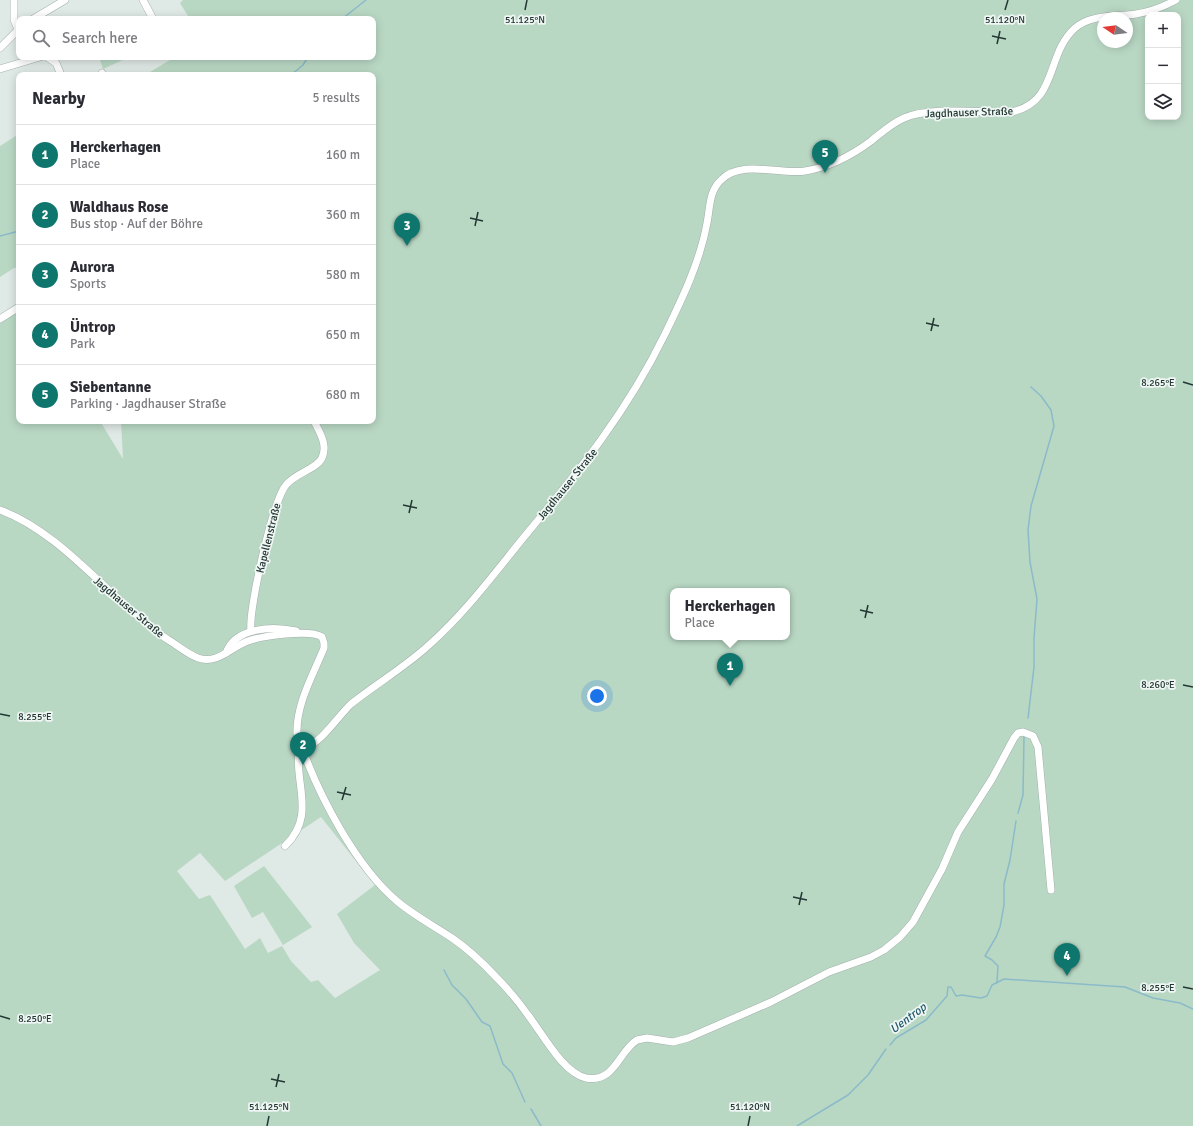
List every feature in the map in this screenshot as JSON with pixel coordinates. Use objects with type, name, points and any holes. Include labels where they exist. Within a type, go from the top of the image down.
[{"type":"street","points":[[14,0],[14,20],[16,24]]},
{"type":"street","points":[[38,16],[65,0]]},
{"type":"street","points":[[143,0],[152,16]]},
{"type":"street","name":"Jagdhauser Straße","points":[[0,510],[31,526],[50,540],[136,616],[188,653],[206,660],[217,658],[252,640],[302,633],[320,635],[323,638],[324,646],[312,674],[301,711],[297,732],[301,743],[307,746],[316,743],[348,707],[404,667],[447,628],[483,588],[603,439],[644,374],[679,303],[704,235],[712,192],[721,180],[732,173],[744,170],[793,172],[832,164],[857,151],[897,122],[914,114],[934,112],[1004,112],[1025,108],[1034,103],[1041,94],[1064,42],[1078,25],[1092,19],[1150,11],[1176,0]]},
{"type":"street","points":[[0,48],[16,32]]},
{"type":"street","points":[[0,69],[30,60]]},
{"type":"street","points":[[52,60],[56,63],[60,72]]},
{"type":"street","points":[[0,319],[16,309]]},
{"type":"street","name":"Kapellenstraße","points":[[251,630],[251,614],[266,544],[278,498],[288,483],[298,474],[317,465],[323,457],[324,443],[315,424]]},
{"type":"street","points":[[226,653],[232,642],[251,630],[287,630],[302,633]]},
{"type":"street","points":[[301,743],[304,756],[328,804],[375,880],[408,909],[454,939],[486,966],[510,992],[561,1059],[572,1071],[586,1078],[601,1077],[610,1072],[637,1040],[642,1038],[673,1042],[688,1038],[765,1005],[829,972],[872,957],[884,950],[900,937],[913,922],[942,869],[958,832],[996,774],[1014,738],[1018,733],[1023,732],[1033,736],[1038,747],[1051,890]]},
{"type":"street","points":[[285,846],[299,825],[303,809],[298,761],[301,743]]},
{"type":"green space","points":[[183,0],[1193,0],[1193,1126],[0,1126],[0,322],[16,311],[16,424],[102,424],[123,459],[121,424],[376,424],[376,72],[150,72],[170,60],[376,60],[376,16],[188,16],[180,3]],"holes":[[[321,817],[375,885],[337,914],[354,943],[380,970],[335,998],[318,980],[311,982],[291,961],[282,946],[268,953],[260,938],[245,949],[210,895],[199,899],[177,871],[200,853],[225,881]]]},
{"type":"green space","points":[[100,60],[122,60],[103,69]]},
{"type":"green space","points":[[16,136],[16,268],[0,277],[0,146]]},
{"type":"green space","points":[[264,866],[312,927],[283,945],[263,912],[252,918],[234,886]]},
{"type":"waterway","points":[[346,16],[366,0]]},
{"type":"waterway","points":[[295,72],[303,65],[306,60]]},
{"type":"waterway","points":[[0,236],[16,232]]},
{"type":"waterway","points":[[1028,718],[1034,667],[1034,638],[1037,599],[1030,562],[1028,530],[1031,506],[1054,426],[1051,410],[1041,396],[1031,387]]},
{"type":"waterway","points":[[1018,813],[1023,795],[1024,737]]},
{"type":"waterway","points":[[997,983],[998,966],[985,956],[1000,927],[1004,905],[1004,884],[1010,860],[1016,821]]},
{"type":"waterway","points":[[444,970],[452,985],[466,999],[482,1022],[490,1026],[503,1064],[512,1073],[525,1102]]},
{"type":"waterway","name":"Uentrop","points":[[890,1045],[896,1038],[926,1020],[947,996],[948,987],[951,987],[956,996],[962,995],[981,998],[987,996],[992,985],[1004,979],[1125,987],[1153,998],[1180,1003],[1193,1009]]},
{"type":"waterway","name":"Uentrop","points":[[797,1126],[848,1095],[868,1075],[886,1049]]},
{"type":"waterway","points":[[531,1109],[541,1126]]},
{"type":"place","name":"Siebentanne","points":[[825,173]]},
{"type":"place","name":"Aurora","points":[[407,246]]},
{"type":"place","name":"Herckerhagen","points":[[730,686]]},
{"type":"place","name":"Waldhaus Rose","points":[[303,765]]},
{"type":"place","name":"Üntrop","points":[[1067,976]]}]
